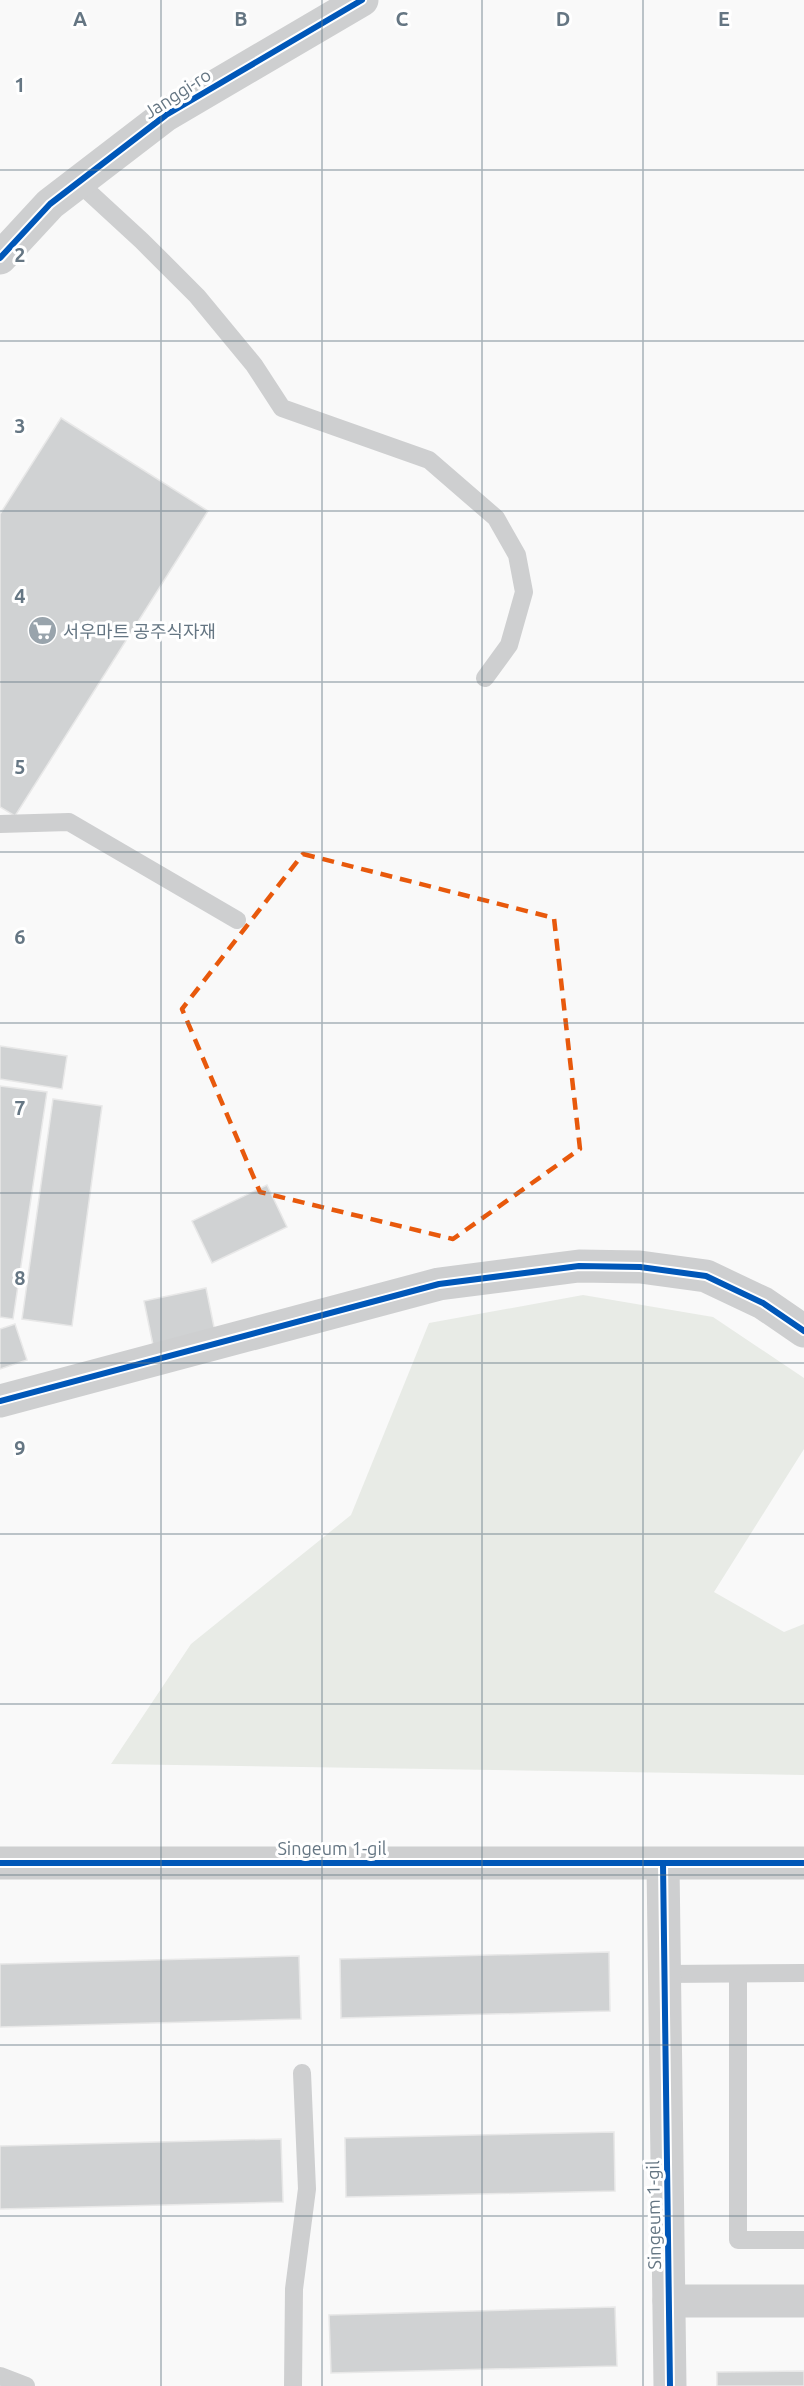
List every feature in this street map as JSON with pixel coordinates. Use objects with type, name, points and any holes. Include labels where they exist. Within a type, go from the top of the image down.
[{"type":"street","name":"Janggi-ro","points":[[0,258],[50,204],[166,115],[362,0]]},
{"type":"street","points":[[0,1401],[439,1284],[579,1266],[640,1267],[706,1276],[763,1303],[804,1332]]},
{"type":"street","name":"Singeum 1-gil","points":[[0,1863],[804,1863]]},
{"type":"street","name":"Singeum 1-gil","points":[[663,1864],[670,2386]]},
{"type":"street","points":[[669,2301],[804,2301]]},
{"type":"lane","points":[[79,183],[197,296],[254,365],[282,408],[429,460],[496,518],[518,555],[524,592],[509,645],[485,678]]},
{"type":"lane","points":[[0,824],[69,822],[237,920]]},
{"type":"lane","points":[[665,1974],[804,1973]]},
{"type":"lane","points":[[738,1974],[738,2240],[804,2240]]},
{"type":"lane","points":[[293,2386],[294,2289],[308,2189],[302,2073]]},
{"type":"lane","points":[[0,2376],[26,2386]]},
{"type":"highlighted area","points":[[303,854],[554,918],[580,1149],[453,1239],[260,1192],[182,1009]]},
{"type":"shaded area","points":[[583,1295],[713,1317],[804,1378],[804,1449],[714,1592],[784,1632],[804,1624],[804,1775],[111,1764],[191,1644],[351,1515],[429,1323]]},
{"type":"building","points":[[61,418],[208,511],[15,816],[0,807],[0,514]]},
{"type":"building","points":[[0,1046],[67,1056],[62,1089],[0,1079]]},
{"type":"building","points":[[0,1086],[47,1092],[13,1319],[0,1317]]},
{"type":"building","points":[[53,1099],[102,1106],[72,1326],[22,1319]]},
{"type":"building","points":[[267,1185],[287,1227],[212,1263],[192,1221]]},
{"type":"building","points":[[206,1288],[215,1332],[153,1345],[144,1301]]},
{"type":"building","points":[[15,1324],[27,1360],[0,1369],[0,1329]]},
{"type":"building","points":[[609,1952],[610,2011],[341,2018],[340,1959]]},
{"type":"building","points":[[299,1956],[301,2019],[0,2027],[0,1964]]},
{"type":"building","points":[[614,2132],[615,2191],[346,2197],[345,2138]]},
{"type":"building","points":[[281,2139],[283,2202],[0,2209],[0,2146]]},
{"type":"building","points":[[615,2307],[617,2366],[331,2373],[329,2315]]},
{"type":"building","points":[[804,2371],[804,2386],[717,2386],[717,2372]]},
{"type":"cycle path","points":[[0,258],[50,204],[166,115],[362,0]]},
{"type":"cycle path","points":[[0,1401],[439,1284],[579,1266],[640,1267],[706,1276],[763,1303],[804,1331]]},
{"type":"cycle path","points":[[0,1863],[804,1863]]},
{"type":"cycle path","points":[[663,1864],[670,2386]]},
{"type":"place","name":"서우마트 공주식자재","points":[[42,631]]}]
